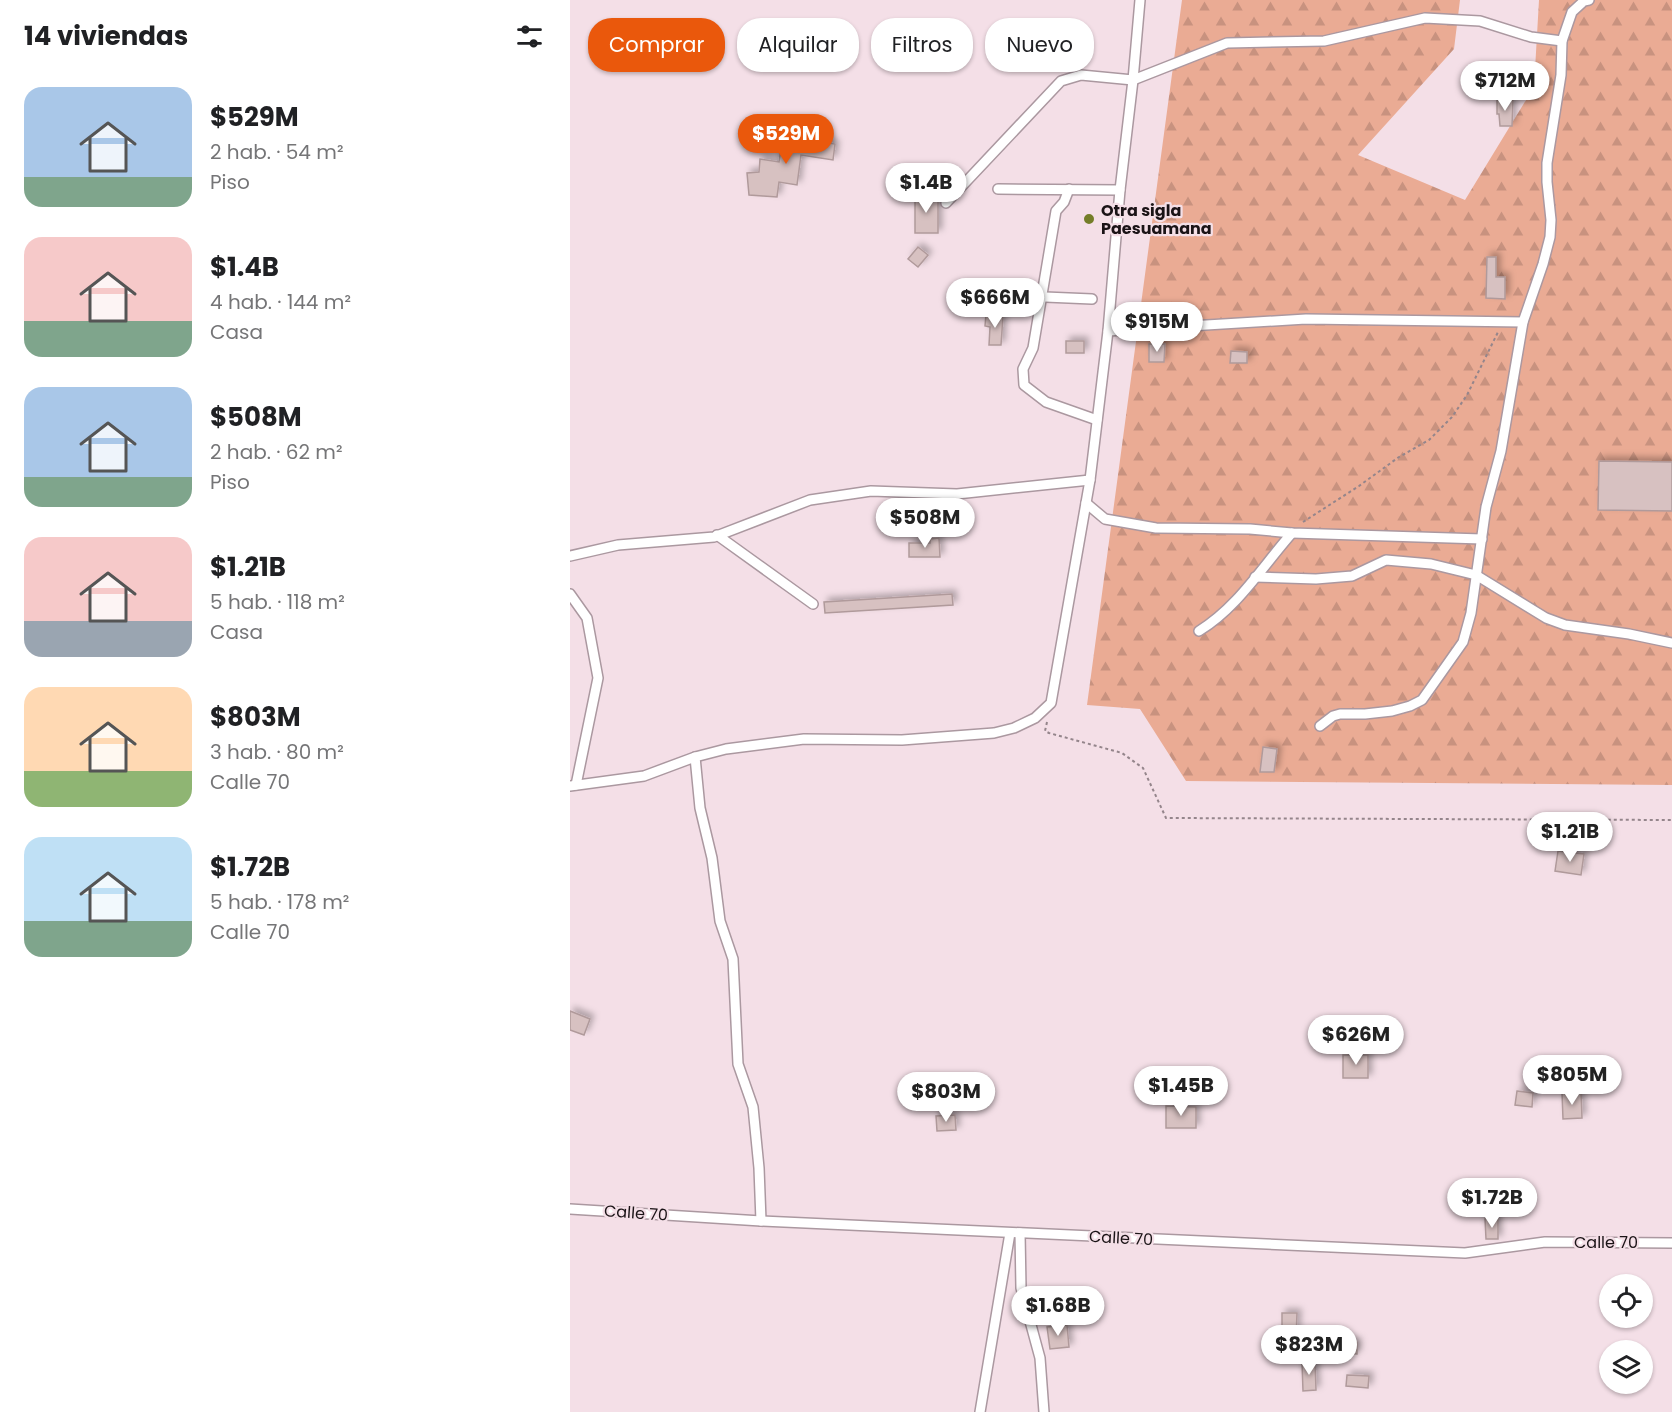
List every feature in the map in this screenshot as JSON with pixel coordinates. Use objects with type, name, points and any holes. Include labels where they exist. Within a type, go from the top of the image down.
[{"type":"street","points":[[570,594],[587,618],[598,678],[573,785],[644,776],[695,757],[726,749],[804,739],[902,740],[994,734],[1035,718],[1051,703],[1090,480],[1108,331],[1140,0]]},
{"type":"street","points":[[1320,726],[1333,716],[1340,714],[1392,711],[1422,700],[1463,642],[1471,613],[1486,507],[1501,451],[1523,322],[1550,237],[1547,163],[1561,75],[1562,41],[1572,12],[1584,1],[1589,0]]},
{"type":"street","points":[[946,203],[1061,81],[1081,75],[1133,80],[1227,42],[1324,41],[1425,18],[1480,21],[1531,37],[1562,41]]},
{"type":"street","points":[[998,189],[1120,190]]},
{"type":"street","points":[[1069,189],[1064,202],[1056,212],[1033,348],[1023,369],[1024,385],[1046,402],[1097,420]]},
{"type":"street","points":[[1001,295],[1092,299]]},
{"type":"street","points":[[1108,331],[1306,319],[1523,322]]},
{"type":"street","points":[[570,556],[618,545],[717,536],[810,500],[872,491],[957,494],[1090,480]]},
{"type":"street","points":[[1086,503],[1105,519],[1156,528],[1250,529],[1292,533],[1482,539]]},
{"type":"street","points":[[1199,632],[1241,596],[1292,533]]},
{"type":"street","points":[[717,536],[813,604]]},
{"type":"street","points":[[1256,577],[1316,579],[1352,576],[1390,559],[1406,563],[1431,564],[1476,575],[1546,618],[1565,625],[1672,643]]},
{"type":"street","points":[[695,757],[700,808],[712,858],[720,921],[733,959],[738,1064],[753,1107],[761,1221]]},
{"type":"street","name":"Calle 70","points":[[570,1209],[761,1221],[1465,1253],[1545,1242],[1672,1243]]},
{"type":"street","points":[[980,1412],[1015,1233]]},
{"type":"street","points":[[1015,1233],[1021,1288],[1040,1358],[1044,1412]]},
{"type":"path","points":[[1292,533],[1301,523],[1359,486],[1399,456],[1429,440],[1452,417],[1467,394],[1503,321]]},
{"type":"path","points":[[1047,722],[1046,731],[1049,734],[1122,753],[1143,768],[1166,818],[1672,820]]},
{"type":"green space","points":[[1182,0],[1460,0],[1454,49],[1358,155],[1465,200],[1534,87],[1539,0],[1672,0],[1672,785],[1186,781],[1140,709],[1087,705]]},
{"type":"building","points":[[1497,100],[1513,100],[1512,126],[1500,126]]},
{"type":"building","points":[[783,135],[835,144],[833,160],[801,155],[797,185],[779,182],[777,197],[749,195],[747,173],[759,172],[760,159],[779,162]]},
{"type":"building","points":[[915,196],[938,196],[938,233],[915,233]]},
{"type":"building","points":[[918,247],[928,255],[918,267],[908,259]]},
{"type":"building","points":[[1487,257],[1496,257],[1496,277],[1505,277],[1505,299],[1486,298]]},
{"type":"building","points":[[986,314],[1003,316],[1001,345],[989,345],[990,327],[985,326]]},
{"type":"building","points":[[1066,341],[1084,341],[1084,353],[1066,353]]},
{"type":"building","points":[[1149,344],[1165,344],[1164,362],[1149,362]]},
{"type":"building","points":[[1231,351],[1247,352],[1247,363],[1230,363]]},
{"type":"building","points":[[1599,461],[1672,462],[1672,511],[1598,510]]},
{"type":"building","points":[[939,538],[940,557],[909,557],[909,543],[930,543],[930,539]]},
{"type":"building","points":[[952,594],[953,605],[825,613],[824,602]]},
{"type":"building","points":[[1263,747],[1277,749],[1274,772],[1260,772]]},
{"type":"building","points":[[1558,851],[1584,854],[1581,875],[1555,871]]},
{"type":"building","points":[[570,1011],[590,1019],[584,1035],[570,1030]]},
{"type":"building","points":[[1343,1055],[1368,1055],[1368,1078],[1343,1078]]},
{"type":"building","points":[[1517,1091],[1533,1093],[1532,1107],[1515,1105]]},
{"type":"building","points":[[1581,1092],[1582,1118],[1563,1119],[1562,1093]]},
{"type":"building","points":[[1166,1106],[1196,1107],[1196,1128],[1166,1128]]},
{"type":"building","points":[[955,1115],[956,1130],[937,1131],[936,1116]]},
{"type":"building","points":[[1498,1218],[1498,1239],[1486,1239],[1485,1219]]},
{"type":"building","points":[[1040,1304],[1054,1304],[1055,1321],[1041,1322]]},
{"type":"building","points":[[1282,1313],[1297,1313],[1296,1339],[1282,1338]]},
{"type":"building","points":[[1067,1325],[1069,1347],[1050,1349],[1047,1327]]},
{"type":"building","points":[[1334,1342],[1357,1342],[1357,1354],[1334,1353]]},
{"type":"building","points":[[1315,1362],[1316,1390],[1303,1391],[1302,1363]]},
{"type":"building","points":[[1347,1375],[1369,1376],[1368,1388],[1346,1386]]},
{"type":"place","name":"Otra sigla Paesuamana","points":[[1089,219]]}]
